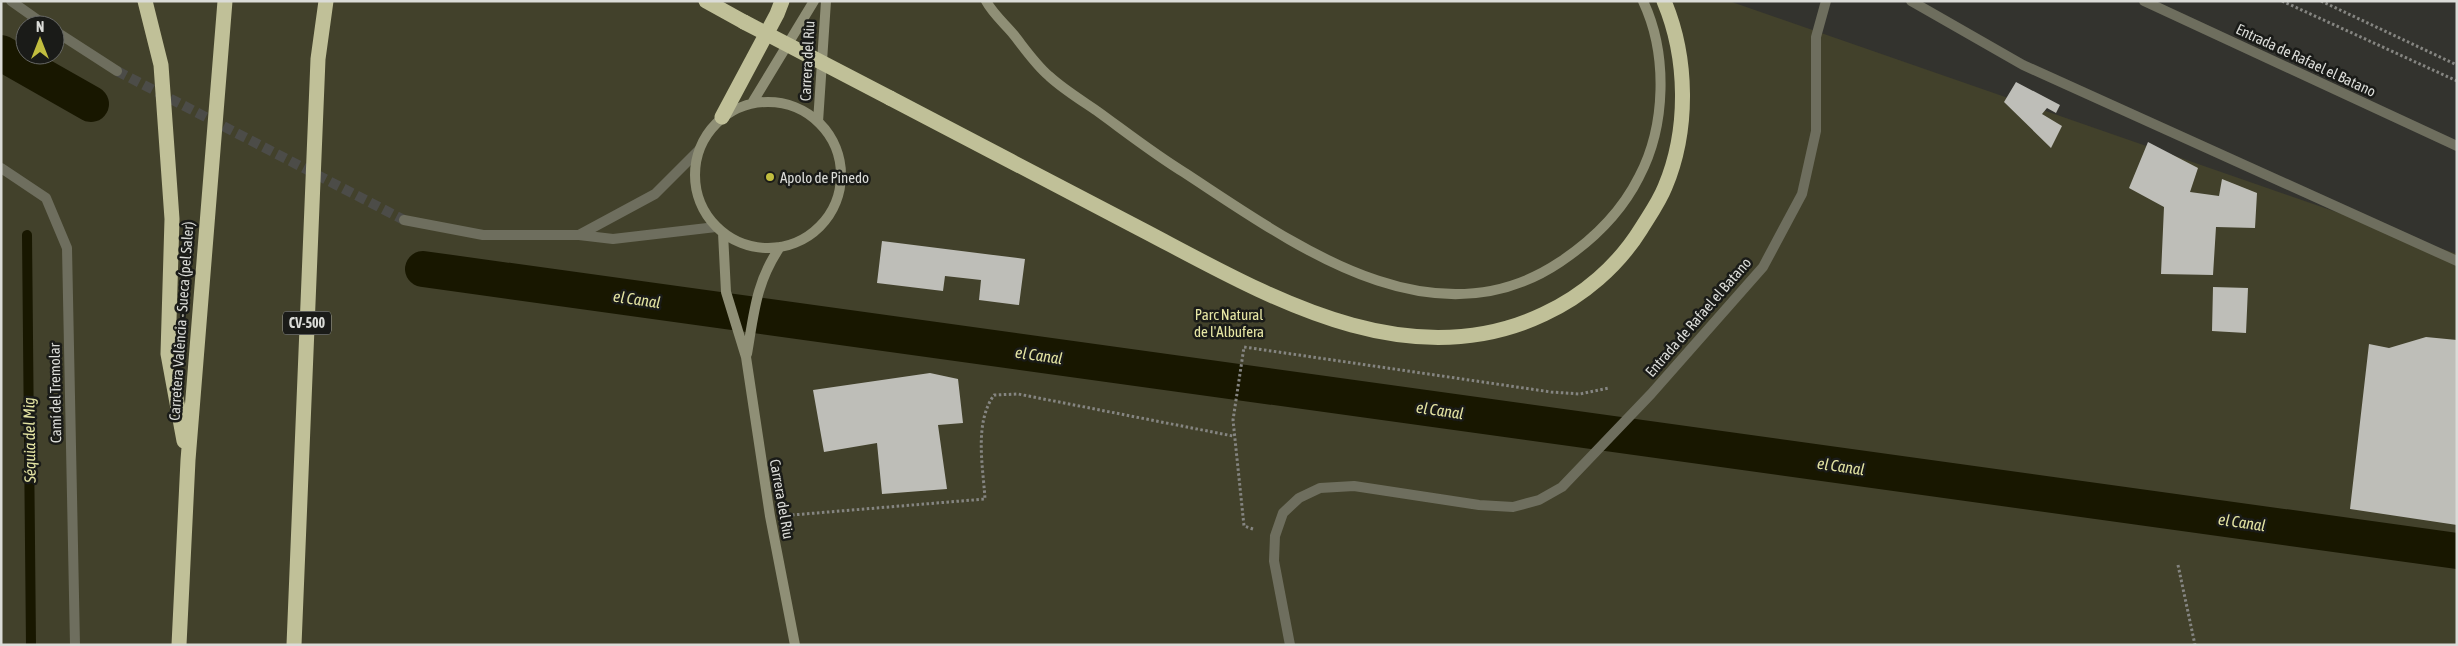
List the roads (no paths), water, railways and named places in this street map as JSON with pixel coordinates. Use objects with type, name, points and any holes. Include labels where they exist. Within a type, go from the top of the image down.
[{"type":"highway","points":[[145,1],[162,65],[172,219],[168,354],[188,460]]},
{"type":"highway","name":"Carretera València - Sueca (pel Saler)","points":[[179,645],[188,460],[225,1]]},
{"type":"highway","name":"CV-500","points":[[294,645],[318,58],[326,1]]},
{"type":"highway","points":[[706,1],[1271,296],[1352,326],[1428,338],[1497,332],[1530,321],[1558,308],[1580,294],[1621,256],[1652,212],[1665,188],[1673,164],[1682,113],[1683,89],[1676,38],[1664,1]]},
{"type":"highway","points":[[722,117],[777,14],[782,1]]},
{"type":"street","points":[[11,1],[31,15]]},
{"type":"street","name":"Carrera del Riu","points":[[752,103],[814,1]]},
{"type":"street","name":"Carrera del Riu","points":[[818,122],[826,1]]},
{"type":"street","points":[[986,1],[1049,76],[1164,160],[1273,231],[1329,262],[1363,277],[1427,293],[1464,294],[1497,289],[1527,280],[1550,269],[1594,236],[1615,215],[1631,193],[1651,147],[1660,98],[1659,67],[1654,32],[1643,1]]},
{"type":"street","name":"Entrada de Rafael el Batano","points":[[1290,645],[1274,561],[1275,536],[1283,513],[1299,498],[1320,488],[1354,486],[1478,505],[1513,507],[1539,500],[1562,487],[1651,394],[1764,267],[1802,194],[1816,131],[1816,37],[1826,1]]},
{"type":"street","points":[[1910,1],[2023,65],[2457,261]]},
{"type":"street","name":"Entrada de Rafael el Batano","points":[[2144,1],[2457,146]]},
{"type":"street","points":[[65,37],[117,71]]},
{"type":"street","points":[[770,102],[788,105],[804,111],[818,122],[833,141],[841,163],[840,187],[833,209],[824,223],[812,234],[797,242],[780,247],[750,246],[719,230],[704,211],[696,192],[694,171],[699,150],[708,132],[722,117],[752,103],[770,102]]},
{"type":"street","points":[[579,235],[654,194],[699,150]]},
{"type":"street","name":"Camí del Tremolar","points":[[1,168],[46,198],[67,248],[75,645]]},
{"type":"street","points":[[404,220],[483,235],[579,235],[612,239],[719,230]]},
{"type":"street","name":"Carrera del Riu","points":[[719,230],[726,292],[746,357],[770,516],[795,645]]},
{"type":"street","name":"Carrera del Riu","points":[[746,357],[757,295],[766,268],[780,247]]},
{"type":"waterway","points":[[1,53],[91,104]]},
{"type":"waterway","name":"Séquia del Mig","points":[[27,235],[31,645]]},
{"type":"waterway","name":"el Canal","points":[[423,269],[2457,551]]},
{"type":"tunnel","points":[[117,71],[404,220]]},
{"type":"place","name":"Apolo de Pinedo","points":[[770,177]]},
{"type":"park label","name":"Parc Natural de l'Albufera","points":[[1229,322]]}]
